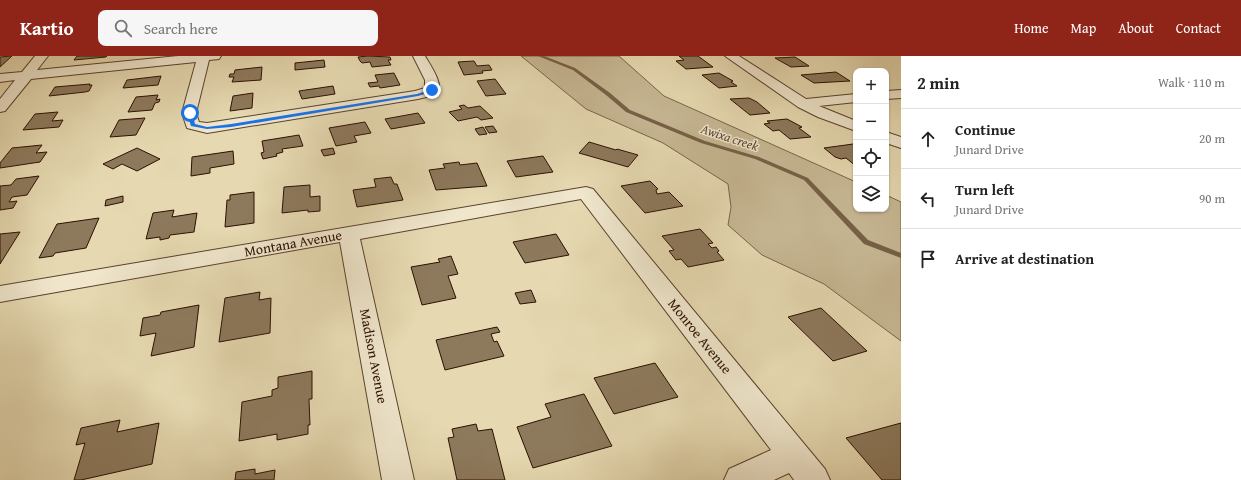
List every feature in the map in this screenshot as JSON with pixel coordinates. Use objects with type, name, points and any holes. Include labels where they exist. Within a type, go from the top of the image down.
[{"type":"street","points":[[0,108],[42,56]]},
{"type":"street","points":[[0,78],[208,56],[190,113],[192,125],[207,128],[418,95],[432,90],[432,80],[419,56]]},
{"type":"street","points":[[731,56],[803,104],[823,114],[853,125]]},
{"type":"street","points":[[889,95],[901,94]]},
{"type":"street","points":[[803,104],[853,98]]},
{"type":"street","points":[[889,138],[901,143]]},
{"type":"street","name":"Montana Avenue","points":[[0,294],[586,193]]},
{"type":"street","name":"Monroe Avenue","points":[[586,193],[814,480]]},
{"type":"street","name":"Madison Avenue","points":[[349,233],[398,480]]},
{"type":"street","points":[[740,480],[794,455]]},
{"type":"shaded area","points":[[521,56],[619,56],[664,96],[853,181],[853,212],[889,212],[889,196],[901,202],[901,341],[824,284],[762,255],[728,225],[731,207],[728,184],[663,143],[586,109]]},
{"type":"building","points":[[12,56],[0,67],[0,57]]},
{"type":"building","points":[[77,56],[107,56],[74,60]]},
{"type":"building","points":[[679,56],[698,56],[713,67],[686,69],[676,61],[684,60]]},
{"type":"building","points":[[358,57],[390,57],[391,60],[388,60],[391,65],[372,67],[370,62],[362,63]]},
{"type":"building","points":[[795,57],[809,66],[791,67],[775,58]]},
{"type":"building","points":[[324,60],[325,67],[295,70],[295,63]]},
{"type":"building","points":[[474,61],[477,66],[489,65],[492,70],[482,71],[483,73],[464,75],[458,62]]},
{"type":"building","points":[[262,67],[261,80],[232,82],[234,77],[229,77],[230,74],[234,74],[235,70]]},
{"type":"building","points":[[836,72],[850,81],[814,83],[801,75]]},
{"type":"building","points":[[394,73],[400,85],[380,88],[379,86],[370,87],[368,83],[378,82],[375,75]]},
{"type":"building","points":[[719,73],[733,81],[731,82],[737,86],[719,88],[702,75]]},
{"type":"building","points":[[161,76],[158,85],[123,88],[127,80]]},
{"type":"building","points":[[495,79],[506,94],[486,96],[477,81]]},
{"type":"building","points":[[90,84],[89,85],[92,85],[89,91],[49,96],[55,87]]},
{"type":"building","points":[[333,86],[335,94],[302,99],[299,91]]},
{"type":"building","points":[[253,93],[252,108],[230,111],[233,96]]},
{"type":"building","points":[[158,95],[156,100],[160,99],[159,102],[155,103],[152,110],[128,112],[136,97]]},
{"type":"building","points":[[749,98],[757,102],[770,113],[750,115],[730,99]]},
{"type":"building","points":[[464,105],[468,108],[480,106],[493,118],[481,120],[477,117],[458,121],[449,112],[462,109],[459,106]]},
{"type":"building","points":[[58,112],[52,121],[63,120],[59,127],[23,130],[35,114]]},
{"type":"building","points":[[418,113],[425,123],[391,129],[385,119]]},
{"type":"building","points":[[145,118],[136,135],[110,137],[119,120]]},
{"type":"building","points":[[787,119],[802,127],[799,128],[811,137],[790,139],[779,130],[773,131],[764,124],[770,123],[767,121]]},
{"type":"building","points":[[365,122],[371,133],[354,136],[357,142],[336,146],[329,128]]},
{"type":"building","points":[[493,126],[497,132],[489,133],[485,127]]},
{"type":"building","points":[[483,127],[487,134],[479,135],[475,129]]},
{"type":"building","points":[[299,135],[303,146],[282,149],[283,152],[276,154],[277,156],[263,159],[261,153],[264,152],[262,141]]},
{"type":"building","points":[[589,142],[638,155],[628,167],[579,153]]},
{"type":"building","points":[[853,144],[853,164],[846,158],[841,159],[835,157],[824,148]]},
{"type":"building","points":[[42,145],[36,153],[47,152],[40,162],[0,168],[0,163],[12,148]]},
{"type":"building","points":[[137,148],[160,159],[137,171],[122,164],[113,169],[103,164]]},
{"type":"building","points":[[333,148],[335,154],[324,156],[321,150]]},
{"type":"building","points":[[233,151],[234,164],[210,168],[210,173],[191,176],[192,157]]},
{"type":"building","points":[[543,156],[553,172],[516,177],[507,161]]},
{"type":"building","points":[[459,162],[460,165],[477,163],[487,186],[436,190],[429,170],[445,168],[443,164]]},
{"type":"building","points":[[39,176],[27,195],[12,197],[9,202],[17,201],[13,208],[0,210],[0,186],[11,185],[16,179]]},
{"type":"building","points":[[391,177],[394,184],[397,184],[403,200],[357,207],[353,190],[376,187],[374,179]]},
{"type":"building","points":[[650,181],[658,189],[656,190],[657,194],[669,192],[683,206],[645,213],[621,186]]},
{"type":"building","points":[[310,185],[310,197],[320,196],[320,211],[308,212],[308,210],[282,213],[284,187]]},
{"type":"building","points":[[254,192],[254,223],[225,227],[227,200],[230,200],[230,195]]},
{"type":"building","points":[[123,196],[123,202],[105,206],[106,200]]},
{"type":"building","points":[[174,210],[172,217],[197,213],[194,232],[170,235],[169,238],[160,240],[160,237],[146,239],[153,213]]},
{"type":"building","points":[[99,218],[86,248],[55,253],[53,256],[39,258],[57,224]]},
{"type":"building","points":[[700,229],[713,243],[708,244],[712,248],[716,247],[719,251],[717,252],[724,260],[688,267],[681,259],[676,260],[669,251],[674,250],[662,236]]},
{"type":"building","points":[[20,232],[0,264],[0,234]]},
{"type":"building","points":[[556,234],[569,255],[525,263],[513,242]]},
{"type":"building","points":[[451,256],[458,274],[448,276],[456,298],[422,305],[411,267],[440,262],[438,259]]},
{"type":"building","points":[[531,290],[536,302],[520,304],[515,293]]},
{"type":"building","points":[[260,292],[259,300],[271,298],[270,333],[219,342],[225,298]]},
{"type":"building","points":[[199,305],[194,347],[151,356],[156,333],[140,336],[143,318],[160,315],[161,312]]},
{"type":"building","points":[[821,308],[867,351],[833,361],[788,317]]},
{"type":"building","points":[[497,327],[500,332],[491,334],[494,342],[497,341],[504,356],[445,370],[436,340]]},
{"type":"building","points":[[655,363],[678,397],[614,414],[594,378]]},
{"type":"building","points":[[312,371],[312,399],[309,399],[310,425],[308,425],[308,434],[277,440],[277,434],[239,441],[242,402],[272,396],[272,390],[278,388],[278,377]]},
{"type":"building","points":[[584,394],[612,446],[533,468],[517,427],[551,417],[545,404]]},
{"type":"building","points":[[120,420],[117,432],[159,423],[152,464],[81,480],[74,480],[85,443],[76,445],[81,428]]},
{"type":"building","points":[[901,423],[901,480],[882,480],[846,438]]},
{"type":"building","points":[[476,424],[478,431],[492,429],[505,480],[457,480],[448,438],[454,437],[452,429]]},
{"type":"building","points":[[255,469],[255,474],[275,470],[274,480],[235,480],[236,472]]},
{"type":"waterway","name":"Awixa creek","points":[[540,56],[574,69],[628,111],[703,142],[757,158],[806,179],[866,242],[901,256]]},
{"type":"route","points":[[190,113],[192,125],[207,128],[418,95],[432,90]]}]
